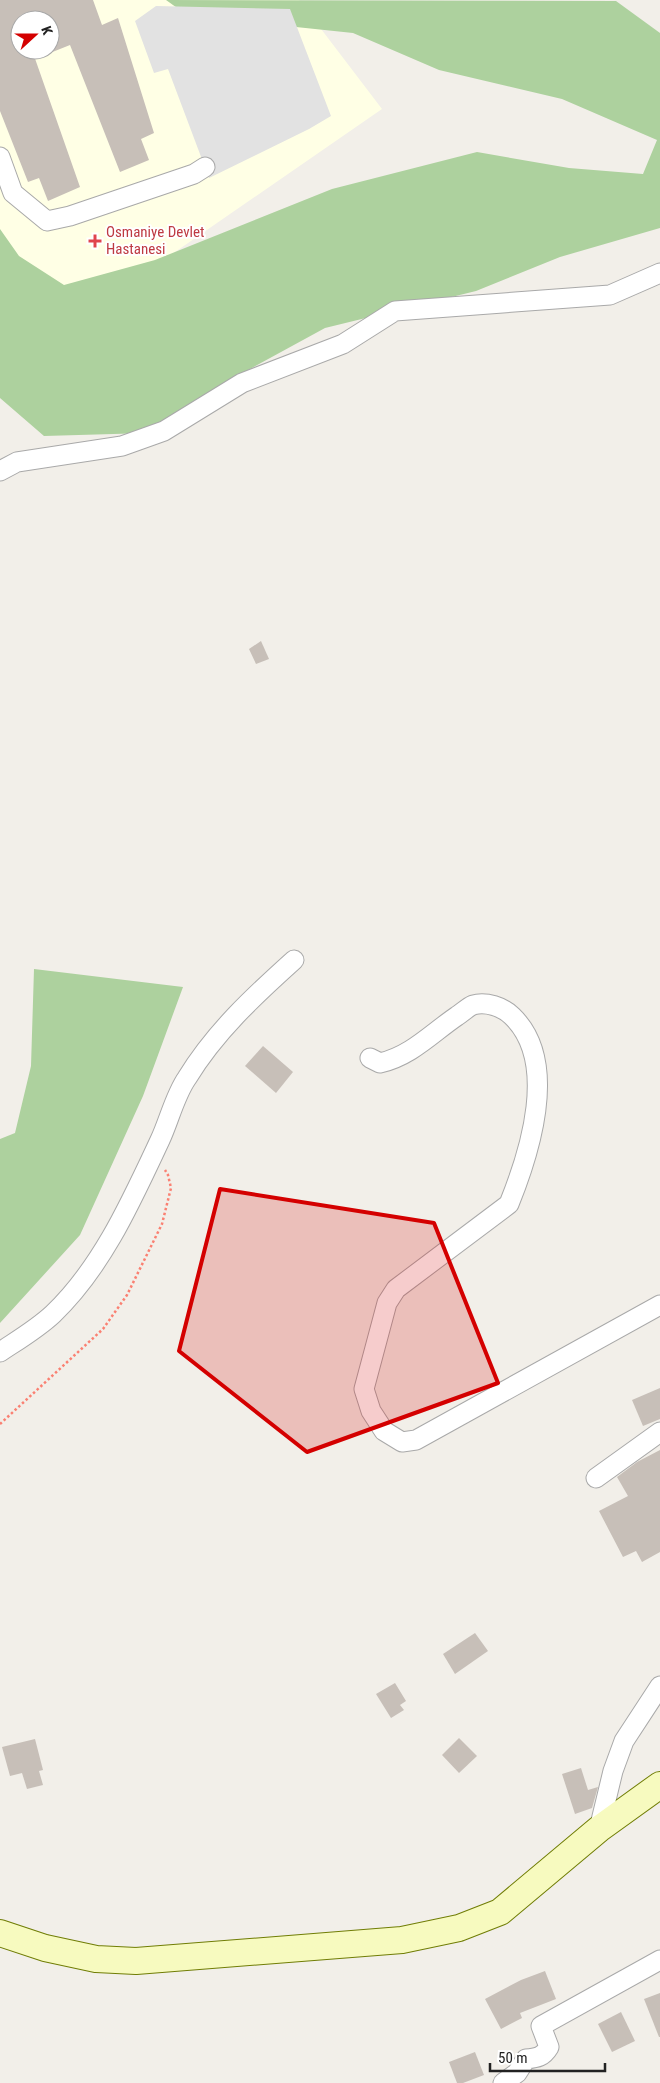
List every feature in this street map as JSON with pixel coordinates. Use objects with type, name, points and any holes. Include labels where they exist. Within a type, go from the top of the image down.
[{"type":"street","points":[[0,157],[12,192],[47,221],[70,216],[185,177],[205,167]]},
{"type":"street","points":[[0,471],[17,462],[122,446],[164,431],[242,383],[343,344],[395,311],[610,295],[660,273]]},
{"type":"street","points":[[0,1352],[53,1314],[102,1254],[153,1155],[185,1079],[243,1007],[294,960]]},
{"type":"street","points":[[370,1058],[380,1063],[396,1059],[473,1005],[490,1004],[507,1011],[522,1025],[533,1051],[538,1075],[534,1119],[516,1184],[508,1204],[396,1289],[387,1303],[364,1389],[371,1411],[384,1431],[402,1442],[416,1440],[660,1305]]},
{"type":"street","points":[[596,1478],[660,1432]]},
{"type":"street","points":[[599,1829],[613,1771],[624,1741],[660,1686]]},
{"type":"street","points":[[0,1933],[45,1948],[96,1959],[136,1961],[402,1940],[459,1928],[500,1912],[599,1829],[660,1785]]},
{"type":"street","points":[[503,2083],[517,2073],[526,2059],[536,2058],[544,2054],[549,2047],[541,2026],[660,1960]]},
{"type":"path","points":[[0,1424],[103,1329],[127,1295],[162,1224],[171,1188],[168,1175],[153,1155]]},
{"type":"highlighted area","points":[[220,1189],[434,1223],[498,1383],[307,1452],[179,1351]]},
{"type":"shaded area","name":"Osmaniye Devlet Hastanesi","points":[[0,0],[299,0],[382,109],[0,373]]},
{"type":"shaded area","points":[[156,6],[290,9],[331,116],[309,129],[209,178],[168,69],[154,73],[135,21]]},
{"type":"green space","points":[[166,0],[616,1],[660,33],[660,228],[560,257],[476,291],[325,328],[228,381],[148,433],[44,436],[0,398],[0,229],[19,256],[64,285],[155,260],[332,189],[477,152],[569,168],[643,174],[657,140],[562,99],[439,70],[353,33],[277,25],[201,25]]},
{"type":"green space","points":[[34,969],[183,987],[143,1096],[80,1235],[0,1323],[0,1139],[15,1133],[31,1066]]},
{"type":"building","name":"Osmaniye Devlet Hastanesi","points":[[0,0],[93,0],[102,25],[118,18],[154,133],[141,139],[149,160],[120,172],[70,45],[60,49],[60,10],[10,10],[10,60],[36,60],[80,187],[48,201],[39,178],[28,182],[0,111]]},
{"type":"building","points":[[261,641],[269,659],[256,664],[249,649]]},
{"type":"building","points":[[263,1046],[293,1072],[276,1093],[245,1066]]},
{"type":"building","points":[[660,1388],[660,1419],[643,1426],[632,1400]]},
{"type":"building","points":[[660,1450],[660,1552],[642,1562],[636,1551],[623,1557],[599,1511],[628,1496],[617,1477],[637,1462]]},
{"type":"building","points":[[475,1633],[488,1651],[455,1674],[443,1654]]},
{"type":"building","points":[[395,1683],[406,1701],[400,1705],[404,1710],[391,1718],[376,1694]]},
{"type":"building","points":[[459,1738],[477,1756],[459,1773],[442,1755]]},
{"type":"building","points":[[35,1739],[43,1770],[39,1771],[43,1785],[27,1789],[22,1773],[10,1776],[2,1747]]},
{"type":"building","points":[[581,1768],[588,1790],[598,1787],[592,1808],[575,1814],[562,1774]]},
{"type":"building","points":[[545,1971],[556,1999],[520,2013],[522,2018],[501,2029],[485,1999],[521,1980]]},
{"type":"building","points":[[660,1993],[660,2037],[659,2037],[644,1999]]},
{"type":"building","points":[[621,2012],[635,2041],[612,2052],[598,2024]]},
{"type":"building","points":[[475,2052],[484,2075],[463,2083],[457,2083],[449,2062]]},
{"type":"place","name":"Osmaniye Devlet Hastanesi","points":[[95,241]]}]
